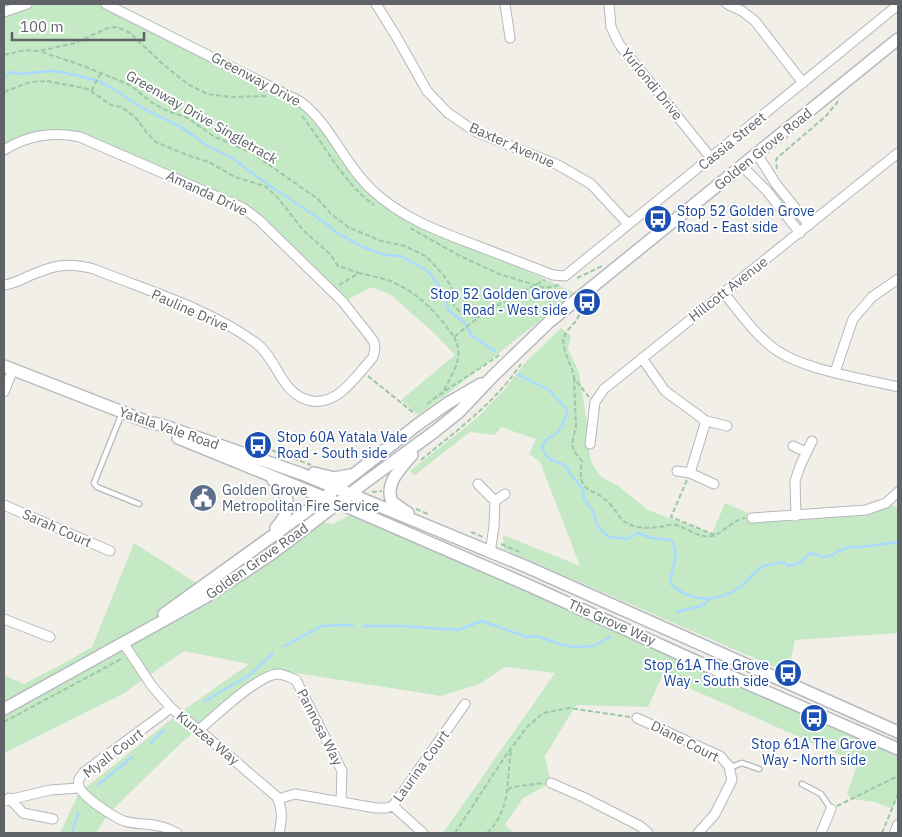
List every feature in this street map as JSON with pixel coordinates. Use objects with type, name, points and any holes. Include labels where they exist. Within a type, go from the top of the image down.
[{"type":"main road","name":"Golden Grove Road","points":[[4,709],[204,598],[229,582],[270,555],[434,432],[459,412],[549,322],[898,38]]},
{"type":"main road","name":"Yatala Vale Road","points":[[8,368],[148,422],[162,425],[279,465],[335,488]]},
{"type":"main road","name":"Golden Grove Road","points":[[126,642],[324,498],[448,403],[493,376]]},
{"type":"main road","points":[[148,422],[163,432],[324,498]]},
{"type":"main road","points":[[434,432],[394,477],[390,485],[390,498],[394,504],[406,512],[465,536]]},
{"type":"main road","points":[[279,465],[335,478],[355,473]]},
{"type":"main road","points":[[264,474],[282,488],[287,501],[285,517],[267,539]]},
{"type":"main road","name":"The Grove Way","points":[[335,488],[465,536],[490,553],[551,578],[898,732]]},
{"type":"main road","name":"The Grove Way","points":[[324,498],[530,586],[898,750]]},
{"type":"street","points":[[4,12],[22,4]]},
{"type":"street","name":"Greenway Drive","points":[[106,4],[301,102],[319,120],[360,178],[388,204],[410,218],[553,275],[565,276]]},
{"type":"street","points":[[505,4],[510,38]]},
{"type":"street","name":"Yurlondi Drive","points":[[608,4],[611,27],[619,44],[711,158]]},
{"type":"street","points":[[727,4],[742,11],[755,21],[803,83]]},
{"type":"street","name":"Baxter Avenue","points":[[379,5],[427,91],[448,113],[476,132],[558,165],[591,184],[628,224]]},
{"type":"street","name":"Cassia Street","points":[[565,276],[898,5]]},
{"type":"street","name":"Amanda Drive","points":[[4,150],[24,139],[47,134],[70,134],[90,140],[249,212],[343,302],[374,342],[375,349],[373,357],[369,362]]},
{"type":"street","name":"Hillcott Avenue","points":[[595,402],[604,389],[898,153]]},
{"type":"street","points":[[757,154],[776,184],[809,225]]},
{"type":"street","points":[[742,166],[768,192],[800,233]]},
{"type":"street","points":[[768,192],[776,184]]},
{"type":"street","name":"Pauline Drive","points":[[4,285],[17,282],[56,265],[80,266],[94,270],[212,316],[236,330],[259,345],[289,388],[301,398],[313,401],[322,401],[337,396],[369,362]]},
{"type":"street","points":[[835,372],[853,319],[872,297],[898,279]]},
{"type":"street","points":[[724,293],[756,333],[776,350],[804,363],[898,386]]},
{"type":"street","points":[[642,358],[665,392],[706,421],[727,426]]},
{"type":"street","points":[[4,392],[8,368]]},
{"type":"street","points":[[590,444],[595,402]]},
{"type":"street","points":[[690,473],[706,421]]},
{"type":"street","points":[[796,516],[795,481],[812,440]]},
{"type":"street","points":[[793,446],[806,452]]},
{"type":"street","points":[[677,471],[690,473],[714,484]]},
{"type":"street","points":[[478,484],[495,501],[490,553]]},
{"type":"street","points":[[750,518],[866,510],[886,503],[898,492]]},
{"type":"street","points":[[495,501],[505,494]]},
{"type":"street","name":"Sarah Court","points":[[4,505],[110,551]]},
{"type":"street","points":[[4,619],[50,637]]},
{"type":"street","name":"Kunzea Way","points":[[126,642],[130,654],[152,686],[171,708],[271,791],[278,800]]},
{"type":"street","name":"Pannosa Way","points":[[199,730],[250,687],[266,677],[278,674],[296,680],[342,771],[340,801]]},
{"type":"street","name":"Laurina Court","points":[[278,800],[295,794],[376,808],[393,806],[465,704]]},
{"type":"street","name":"Myall Court","points":[[171,708],[84,772],[79,779],[79,788],[87,797],[122,820],[135,824],[162,827],[177,833]]},
{"type":"street","name":"Diane Court","points":[[637,718],[720,756],[729,768],[732,780],[724,798],[715,814],[698,833]]},
{"type":"street","points":[[551,783],[600,805],[640,826],[648,833]]},
{"type":"street","points":[[7,800],[50,790],[79,788]]},
{"type":"street","points":[[7,800],[23,813],[53,819]]},
{"type":"street","points":[[278,800],[282,818],[279,833]]},
{"type":"street","points":[[393,806],[423,833]]},
{"type":"street","points":[[821,833],[831,809]]},
{"type":"street","points":[[895,833],[898,825]]},
{"type":"lane","points":[[122,412],[94,483],[97,487],[138,504]]},
{"type":"lane","name":"Diane Court","points":[[729,768],[742,763],[759,769]]},
{"type":"lane","points":[[802,784],[821,794],[831,809]]},
{"type":"path","points":[[4,55],[25,50],[40,51],[75,44],[108,28],[117,28],[130,33],[165,66],[188,84],[207,94],[231,97],[267,95],[276,99]]},
{"type":"path","name":"Greenway Drive Singletrack","points":[[40,51],[130,85],[151,102],[165,110],[188,118],[213,136],[252,153],[318,199],[331,214],[348,227],[381,241],[405,246],[427,257],[451,286],[454,306],[461,314],[479,317]]},
{"type":"path","points":[[92,91],[101,74]]},
{"type":"path","points":[[4,92],[30,82],[47,81],[92,91],[111,105],[122,107],[136,118],[156,142],[186,155],[209,162],[235,177],[265,186],[277,197],[304,231],[330,254],[338,266],[397,284],[424,302],[446,325],[454,337],[460,354],[443,392]]},
{"type":"path","points":[[776,184],[780,180],[777,158],[826,116],[845,94]]},
{"type":"path","points":[[301,114],[354,186],[365,198],[381,209]]},
{"type":"path","points":[[404,225],[460,256],[499,274],[545,288],[560,284]]},
{"type":"path","points":[[574,279],[604,265],[611,272]]},
{"type":"path","points":[[331,290],[359,273]]},
{"type":"path","points":[[454,337],[485,312],[536,286],[553,275]]},
{"type":"path","points":[[575,313],[587,302],[576,321],[566,332],[563,341],[574,378],[576,426],[572,444],[574,451],[582,461],[580,476],[588,490],[612,505],[616,514],[623,522],[631,526],[650,527],[672,524],[700,536],[716,536],[732,523],[750,518]]},
{"type":"path","points":[[420,460],[476,416],[505,387],[523,361]]},
{"type":"path","points":[[361,371],[415,414],[421,410]]},
{"type":"path","points":[[574,378],[587,396],[595,402]]},
{"type":"path","points":[[427,405],[448,388]]},
{"type":"path","points":[[258,445],[317,467]]},
{"type":"path","points":[[690,473],[671,517],[716,536]]},
{"type":"path","points":[[372,492],[384,491]]},
{"type":"path","points":[[415,508],[432,516]]},
{"type":"path","points":[[465,536],[485,538]]},
{"type":"path","points":[[4,722],[130,654]]},
{"type":"path","points":[[455,833],[527,727],[543,713],[569,708],[637,718]]},
{"type":"path","points":[[487,833],[497,823],[503,810],[508,790],[508,769],[512,748]]},
{"type":"path","points":[[831,809],[898,776]]},
{"type":"path","points":[[508,790],[512,787],[539,782],[551,783]]},
{"type":"path","points":[[882,833],[898,794]]},
{"type":"green space","points":[[27,4],[103,4],[309,108],[373,191],[434,229],[575,293],[418,415],[401,400],[455,355],[435,334],[391,295],[372,287],[343,302],[259,220],[80,137],[59,133],[4,150],[4,12]]},
{"type":"green space","points":[[561,328],[571,336],[568,349],[579,372],[591,462],[601,477],[617,485],[648,510],[712,534],[725,503],[748,513],[748,518],[796,516],[886,503],[898,508],[898,633],[795,640],[788,673],[504,549],[503,535],[580,566],[540,462],[529,454],[536,439],[501,427],[495,435],[470,432],[415,475],[410,471],[477,418],[506,388],[525,363]]},
{"type":"green space","points":[[356,512],[898,750],[898,794],[892,809],[875,802],[851,799],[847,793],[858,763],[662,676],[648,707],[576,705],[545,756],[551,783],[523,798],[505,825],[514,833],[443,833],[555,673],[505,667],[479,684],[441,696],[271,669],[181,743],[109,813],[96,833],[60,833],[79,793],[178,714],[249,664],[184,651],[121,695],[4,753],[4,675],[24,684],[92,647],[134,543],[201,586],[137,634],[315,521],[333,524]]},
{"type":"waterway","points":[[4,77],[11,72],[20,74],[51,71],[99,81],[146,110],[181,127],[206,145],[235,160],[337,233],[363,247],[385,255],[401,256],[428,271],[441,289],[446,299],[448,310],[464,322],[471,335],[495,351]]},
{"type":"waterway","points":[[519,375],[549,390],[566,408],[567,414],[561,428],[546,440],[542,446],[548,458],[566,466],[570,474],[583,489],[584,499],[593,511],[597,525],[609,537],[627,539],[638,533],[651,538],[671,540],[674,545],[675,555],[670,583],[686,594],[704,598],[723,596],[740,587],[757,570],[765,566],[783,562],[788,566],[802,562],[807,555],[812,553],[824,557],[851,547],[898,542]]},
{"type":"waterway","points":[[677,612],[701,606],[709,600]]},
{"type":"waterway","points":[[363,626],[401,626],[458,630],[482,621],[527,637],[536,636],[574,647],[594,646],[610,637]]},
{"type":"waterway","points":[[285,646],[321,626],[353,625]]},
{"type":"waterway","points":[[205,701],[251,674],[273,653]]},
{"type":"waterway","points":[[151,743],[164,730]]},
{"type":"waterway","points":[[98,785],[132,757]]},
{"type":"waterway","points":[[72,833],[78,813]]},
{"type":"place","name":"Stop 52 Golden Grove Road - East side","points":[[658,219]]},
{"type":"place","name":"Stop 52 Golden Grove Road - West side","points":[[587,302]]},
{"type":"place","name":"Stop 60A Yatala Vale Road - South side","points":[[258,445]]},
{"type":"place","name":"Golden Grove Metropolitan Fire Service","points":[[203,498]]},
{"type":"place","name":"Stop 61A The Grove Way - South side","points":[[788,673]]},
{"type":"place","name":"Stop 61A The Grove Way - North side","points":[[814,718]]}]
